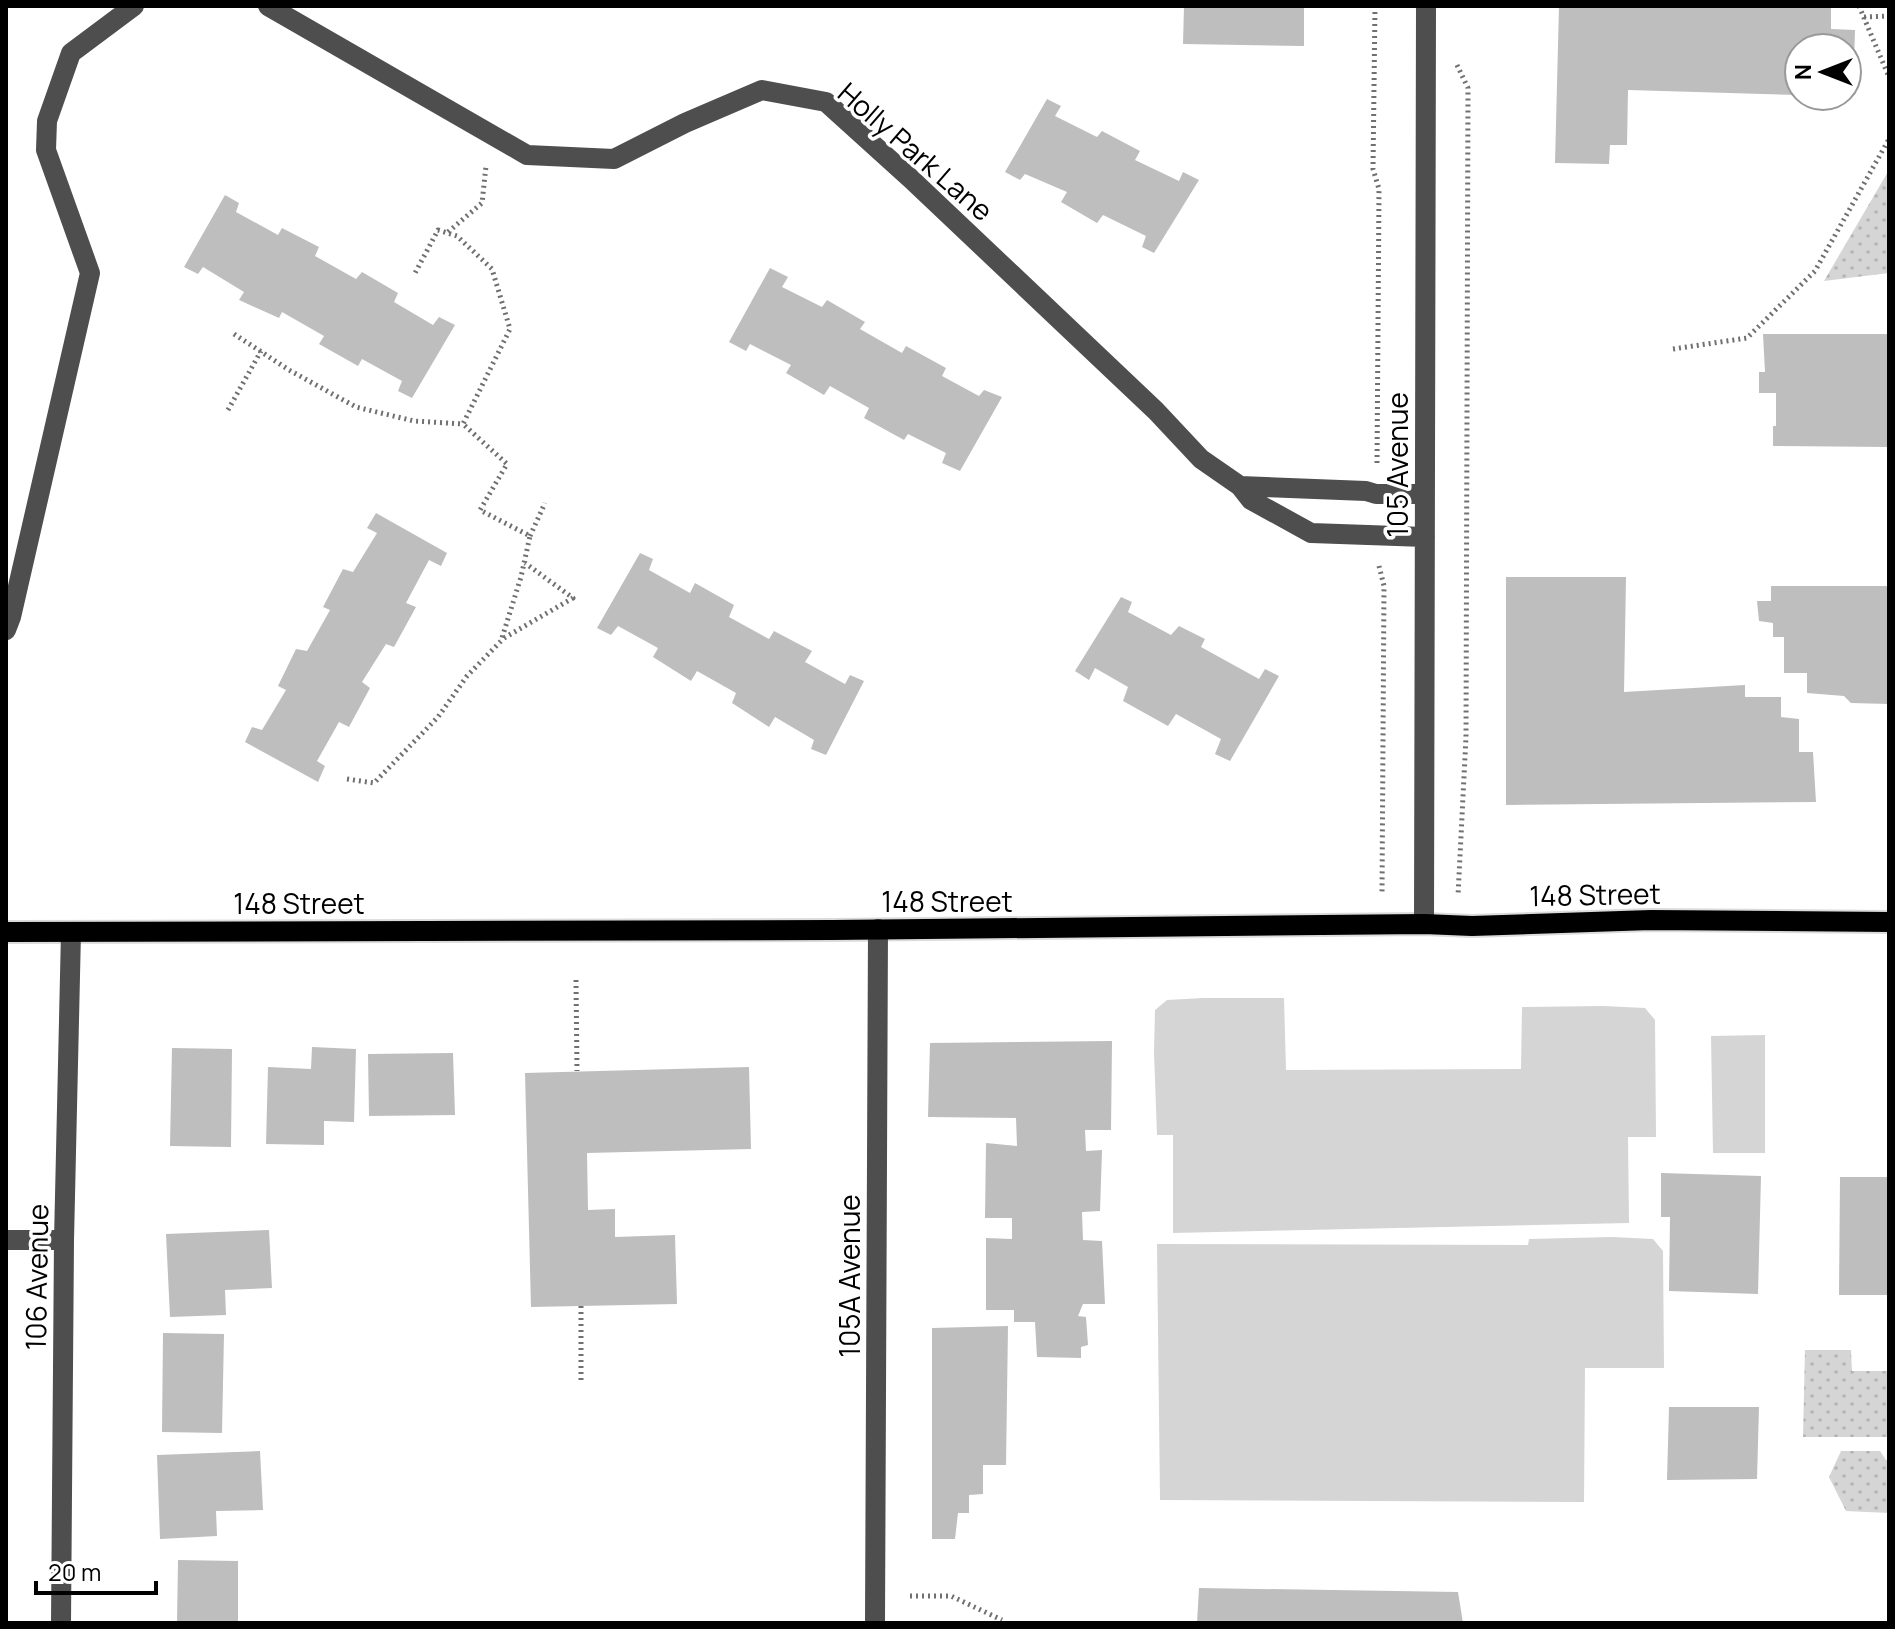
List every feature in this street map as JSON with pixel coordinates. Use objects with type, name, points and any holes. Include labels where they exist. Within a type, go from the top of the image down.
[{"type":"main road","name":"148 Street","points":[[6,932],[1458,925],[1651,920],[1889,922]]},
{"type":"street","points":[[6,630],[90,273],[46,150],[47,121],[71,53],[134,6]]},
{"type":"street","name":"Holly Park Lane","points":[[268,6],[527,155],[614,159],[685,123],[762,90],[826,102],[1156,411],[1201,459],[1240,486],[1251,500],[1311,533],[1425,537]]},
{"type":"street","name":"105 Avenue","points":[[1424,924],[1426,6]]},
{"type":"street","points":[[1240,486],[1425,494]]},
{"type":"street","name":"105A Avenue","points":[[875,1623],[878,929]]},
{"type":"street","name":"106 Avenue","points":[[61,1623],[64,1240],[71,932]]},
{"type":"street","points":[[6,1240],[64,1240]]},
{"type":"path","points":[[1859,6],[1889,77]]},
{"type":"path","points":[[1864,17],[1889,16]]},
{"type":"path","points":[[1456,61],[1468,88],[1466,737],[1462,845],[1458,864],[1458,925]]},
{"type":"path","points":[[447,233],[482,203],[487,156],[495,136]]},
{"type":"path","points":[[1673,349],[1747,338],[1815,271],[1889,139]]},
{"type":"path","points":[[414,275],[438,230],[457,236],[492,269],[510,329],[463,424]]},
{"type":"path","points":[[234,334],[289,370],[356,407],[414,421],[463,424],[507,464],[480,510],[530,536]]},
{"type":"path","points":[[228,410],[261,351]]},
{"type":"path","points":[[502,639],[530,536],[545,503]]},
{"type":"path","points":[[347,779],[374,783],[438,717],[467,676],[502,639],[573,598],[525,563]]},
{"type":"path","points":[[576,980],[577,1071]]},
{"type":"path","points":[[581,1306],[581,1384]]},
{"type":"path","points":[[910,1596],[951,1596],[1002,1620]]},
{"type":"shaded area","points":[[1889,170],[1889,273],[1824,281]]},
{"type":"shaded area","points":[[1284,998],[1286,1070],[1521,1069],[1522,1007],[1645,1008],[1655,1020],[1656,1137],[1628,1137],[1629,1223],[1173,1233],[1173,1135],[1157,1135],[1155,1010],[1167,1000]]},
{"type":"shaded area","points":[[1765,1035],[1765,1153],[1713,1153],[1711,1036]]},
{"type":"shaded area","points":[[1529,1239],[1653,1239],[1663,1251],[1664,1368],[1585,1368],[1584,1502],[1160,1500],[1157,1244],[1528,1245]]},
{"type":"shaded area","points":[[1805,1350],[1851,1350],[1852,1371],[1889,1371],[1889,1437],[1803,1437]]},
{"type":"shaded area","points":[[1841,1451],[1880,1451],[1889,1460],[1889,1513],[1846,1511],[1829,1477]]},
{"type":"building","points":[[1184,6],[1304,6],[1304,46],[1183,44]]},
{"type":"building","points":[[1559,6],[1831,6],[1831,29],[1855,30],[1783,32],[1783,95],[1628,90],[1627,145],[1610,145],[1609,164],[1555,163]]},
{"type":"building","points":[[1047,99],[1061,106],[1055,116],[1097,137],[1102,131],[1140,151],[1135,160],[1179,181],[1183,172],[1199,180],[1154,253],[1142,247],[1146,236],[1103,215],[1097,223],[1061,202],[1067,192],[1025,174],[1020,180],[1005,172]]},
{"type":"building","points":[[225,195],[239,203],[236,212],[278,235],[282,228],[319,247],[315,256],[356,279],[362,272],[398,293],[394,302],[433,325],[439,317],[455,325],[412,398],[398,391],[402,381],[362,359],[358,366],[319,344],[324,336],[282,312],[279,318],[239,300],[244,292],[203,267],[198,274],[184,267]]},
{"type":"building","points":[[770,268],[788,277],[782,287],[822,307],[827,300],[865,322],[860,329],[902,353],[906,346],[946,368],[942,376],[979,396],[984,390],[1002,397],[960,471],[942,463],[946,453],[908,434],[904,440],[864,418],[869,408],[830,386],[824,395],[786,373],[791,365],[750,344],[746,351],[729,342]]},
{"type":"building","points":[[1763,334],[1889,334],[1889,447],[1773,446],[1776,393],[1759,393],[1759,372],[1765,372]]},
{"type":"building","points":[[376,513],[447,553],[441,566],[429,560],[406,603],[416,607],[394,647],[386,644],[362,682],[370,688],[349,727],[339,722],[317,761],[325,766],[318,782],[245,742],[252,727],[262,730],[286,690],[278,686],[296,649],[307,651],[330,610],[323,607],[343,569],[353,572],[377,533],[367,528]]},
{"type":"building","points":[[640,553],[653,559],[649,570],[690,593],[695,583],[734,605],[729,617],[769,639],[774,631],[812,651],[805,662],[845,684],[850,675],[864,681],[826,755],[811,749],[814,740],[775,717],[769,727],[732,703],[736,693],[697,671],[691,681],[653,657],[658,648],[618,626],[611,635],[597,628]]},
{"type":"building","points":[[1506,577],[1626,577],[1624,692],[1745,685],[1745,697],[1781,697],[1781,717],[1799,719],[1799,752],[1813,752],[1816,802],[1506,805]]},
{"type":"building","points":[[1771,586],[1889,586],[1889,704],[1851,703],[1844,696],[1807,693],[1807,673],[1784,673],[1784,637],[1773,637],[1773,623],[1759,621],[1757,601],[1771,601]]},
{"type":"building","points":[[1121,597],[1132,602],[1128,612],[1171,635],[1179,626],[1205,639],[1201,647],[1259,679],[1265,669],[1279,676],[1230,761],[1215,754],[1221,739],[1176,714],[1168,726],[1123,701],[1128,687],[1095,668],[1089,680],[1075,671]]},
{"type":"building","points":[[1112,1041],[1111,1130],[1085,1130],[1086,1151],[1102,1150],[1100,1211],[1082,1212],[1083,1240],[1102,1241],[1105,1304],[1083,1304],[1078,1316],[1086,1317],[1088,1345],[1081,1347],[1081,1358],[1037,1357],[1035,1322],[1014,1322],[1014,1310],[986,1310],[986,1238],[1012,1239],[1012,1218],[985,1218],[986,1143],[1017,1146],[1016,1118],[928,1117],[930,1043]]},
{"type":"building","points":[[312,1047],[356,1049],[354,1122],[324,1121],[324,1145],[266,1144],[268,1067],[311,1069]]},
{"type":"building","points":[[172,1048],[232,1049],[231,1147],[170,1146]]},
{"type":"building","points":[[453,1053],[455,1115],[369,1116],[368,1054]]},
{"type":"building","points":[[749,1067],[751,1149],[587,1153],[588,1210],[615,1209],[615,1237],[675,1235],[677,1304],[531,1307],[525,1073]]},
{"type":"building","points":[[1661,1173],[1761,1176],[1758,1294],[1669,1291],[1670,1217],[1661,1217]]},
{"type":"building","points":[[1840,1177],[1889,1177],[1889,1295],[1839,1295]]},
{"type":"building","points":[[269,1230],[272,1288],[225,1290],[226,1315],[170,1317],[166,1234]]},
{"type":"building","points":[[1008,1326],[1006,1465],[983,1465],[983,1494],[969,1495],[969,1513],[958,1513],[955,1539],[932,1539],[932,1328]]},
{"type":"building","points":[[163,1333],[224,1334],[222,1433],[162,1432]]},
{"type":"building","points":[[1669,1407],[1759,1407],[1757,1479],[1667,1480]]},
{"type":"building","points":[[260,1451],[263,1510],[216,1511],[217,1536],[160,1539],[157,1455]]},
{"type":"building","points":[[178,1560],[238,1561],[238,1623],[177,1623]]},
{"type":"building","points":[[1199,1588],[1458,1592],[1463,1623],[1197,1623]]}]
